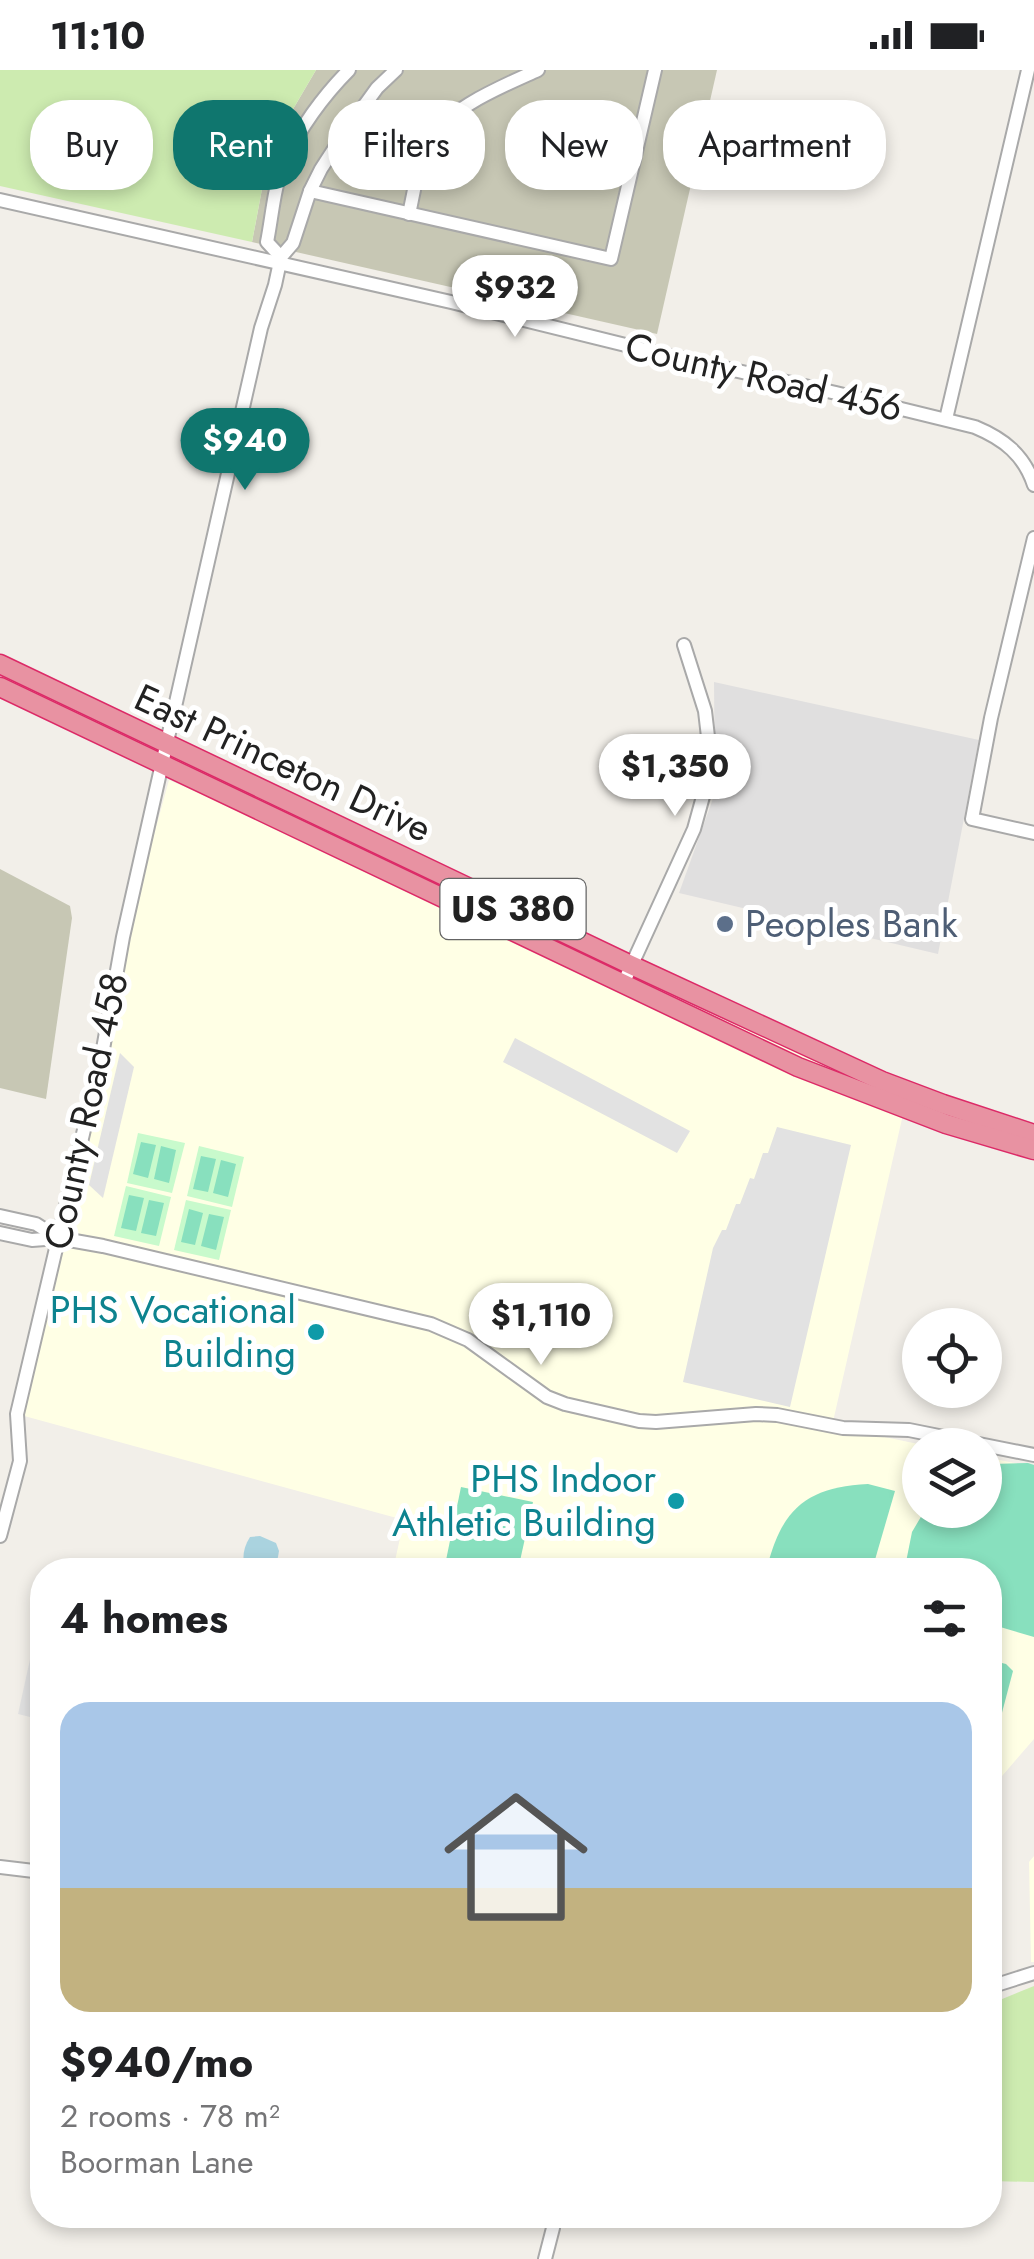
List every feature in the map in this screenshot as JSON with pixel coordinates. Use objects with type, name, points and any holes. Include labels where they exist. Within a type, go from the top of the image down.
[{"type":"highway","name":"East Princeton Drive","points":[[0,664],[632,965],[910,1092],[1034,1134]]},
{"type":"highway","name":"East Princeton Drive","points":[[0,687],[798,1067],[946,1124],[1034,1150]]},
{"type":"highway","points":[[798,1067],[807,1045]]},
{"type":"street","points":[[281,261],[267,242],[283,165],[300,134],[349,70]]},
{"type":"street","name":"County Road 458","points":[[0,1536],[20,1461],[18,1414],[103,1050],[173,712],[261,328],[281,261],[293,244],[310,191],[342,134],[396,70]]},
{"type":"street","points":[[409,214],[426,145],[448,118],[490,92],[538,70]]},
{"type":"street","points":[[310,191],[611,259],[655,70]]},
{"type":"street","points":[[946,420],[1028,70]]},
{"type":"street","name":"County Road 456","points":[[0,200],[281,261],[975,427],[1009,445],[1034,486]]},
{"type":"street","points":[[1034,538],[991,718],[972,820],[1034,833]]},
{"type":"street","points":[[623,984],[694,830],[707,782],[710,754],[705,711],[684,644]]},
{"type":"street","points":[[0,1216],[36,1224],[58,1238]]},
{"type":"street","points":[[0,1233],[32,1240],[58,1238],[431,1324],[468,1340],[547,1397],[574,1406],[649,1422],[778,1415],[843,1428],[910,1430],[1034,1455]]},
{"type":"street","points":[[0,1867],[30,1871]]},
{"type":"street","points":[[1002,1983],[1034,1973]]},
{"type":"street","points":[[545,2259],[554,2228]]},
{"type":"shaded area","points":[[316,70],[717,70],[710,100],[663,100],[663,190],[690,190],[657,334],[252,242],[262,190],[308,190],[308,100],[298,100]]},
{"type":"shaded area","points":[[714,682],[979,740],[938,954],[679,893],[715,793]]},
{"type":"shaded area","points":[[169,780],[907,1097],[832,1426],[902,1441],[902,1528],[1002,1528],[1002,1460],[1034,1467],[1034,1739],[1002,1776],[1002,1558],[396,1558],[404,1520],[17,1414],[114,981]]},
{"type":"shaded area","points":[[0,869],[70,906],[72,918],[46,1099],[0,1088]]},
{"type":"shaded area","points":[[515,1038],[690,1131],[677,1153],[503,1062]]},
{"type":"shaded area","points":[[120,1053],[134,1067],[103,1198],[89,1185]]},
{"type":"shaded area","points":[[777,1127],[851,1145],[790,1407],[683,1382],[713,1248],[722,1230],[726,1230],[736,1204],[740,1204],[750,1178],[754,1179],[763,1153],[768,1153]]},
{"type":"shaded area","points":[[30,1660],[30,1717],[18,1714]]},
{"type":"shaded area","points":[[1034,1856],[1034,1962],[1031,1962],[1029,1862]]},
{"type":"green space","points":[[0,70],[316,70],[298,100],[173,100],[173,190],[262,190],[252,242],[0,186]]},
{"type":"green space","points":[[138,1133],[185,1143],[172,1193],[127,1183]]},
{"type":"green space","points":[[141,1142],[156,1145],[148,1178],[133,1174]]},
{"type":"green space","points":[[161,1146],[176,1150],[169,1183],[154,1179]]},
{"type":"green space","points":[[199,1146],[244,1157],[232,1207],[187,1196]]},
{"type":"green space","points":[[201,1156],[216,1159],[208,1192],[193,1189]]},
{"type":"green space","points":[[221,1160],[236,1164],[228,1197],[213,1193]]},
{"type":"green space","points":[[126,1186],[171,1197],[159,1246],[114,1236]]},
{"type":"green space","points":[[129,1195],[144,1198],[136,1231],[121,1228]]},
{"type":"green space","points":[[149,1200],[164,1203],[156,1236],[141,1233]]},
{"type":"green space","points":[[186,1200],[231,1210],[219,1260],[174,1250]]},
{"type":"green space","points":[[189,1209],[203,1213],[195,1245],[181,1242]]},
{"type":"green space","points":[[209,1214],[224,1217],[216,1250],[201,1246]]},
{"type":"green space","points":[[1002,1464],[1034,1465],[1034,1637],[1002,1628],[1002,1558],[907,1558],[914,1528],[1002,1528]]},
{"type":"green space","points":[[868,1484],[895,1491],[875,1558],[770,1558],[782,1528],[801,1504],[847,1486]]},
{"type":"green space","points":[[461,1487],[533,1502],[521,1558],[446,1558]]},
{"type":"green space","points":[[1002,1663],[1013,1671],[1002,1713]]},
{"type":"green space","points":[[1034,1986],[1034,2182],[1002,2181],[1002,1999]]},
{"type":"water","points":[[260,1536],[276,1543],[278,1558],[243,1558],[250,1537]]},
{"type":"place","name":"Peoples Bank","points":[[725,924]]},
{"type":"place","name":"PHS Vocational Building","points":[[316,1332]]},
{"type":"place","name":"PHS Indoor Athletic Building","points":[[676,1501]]}]
